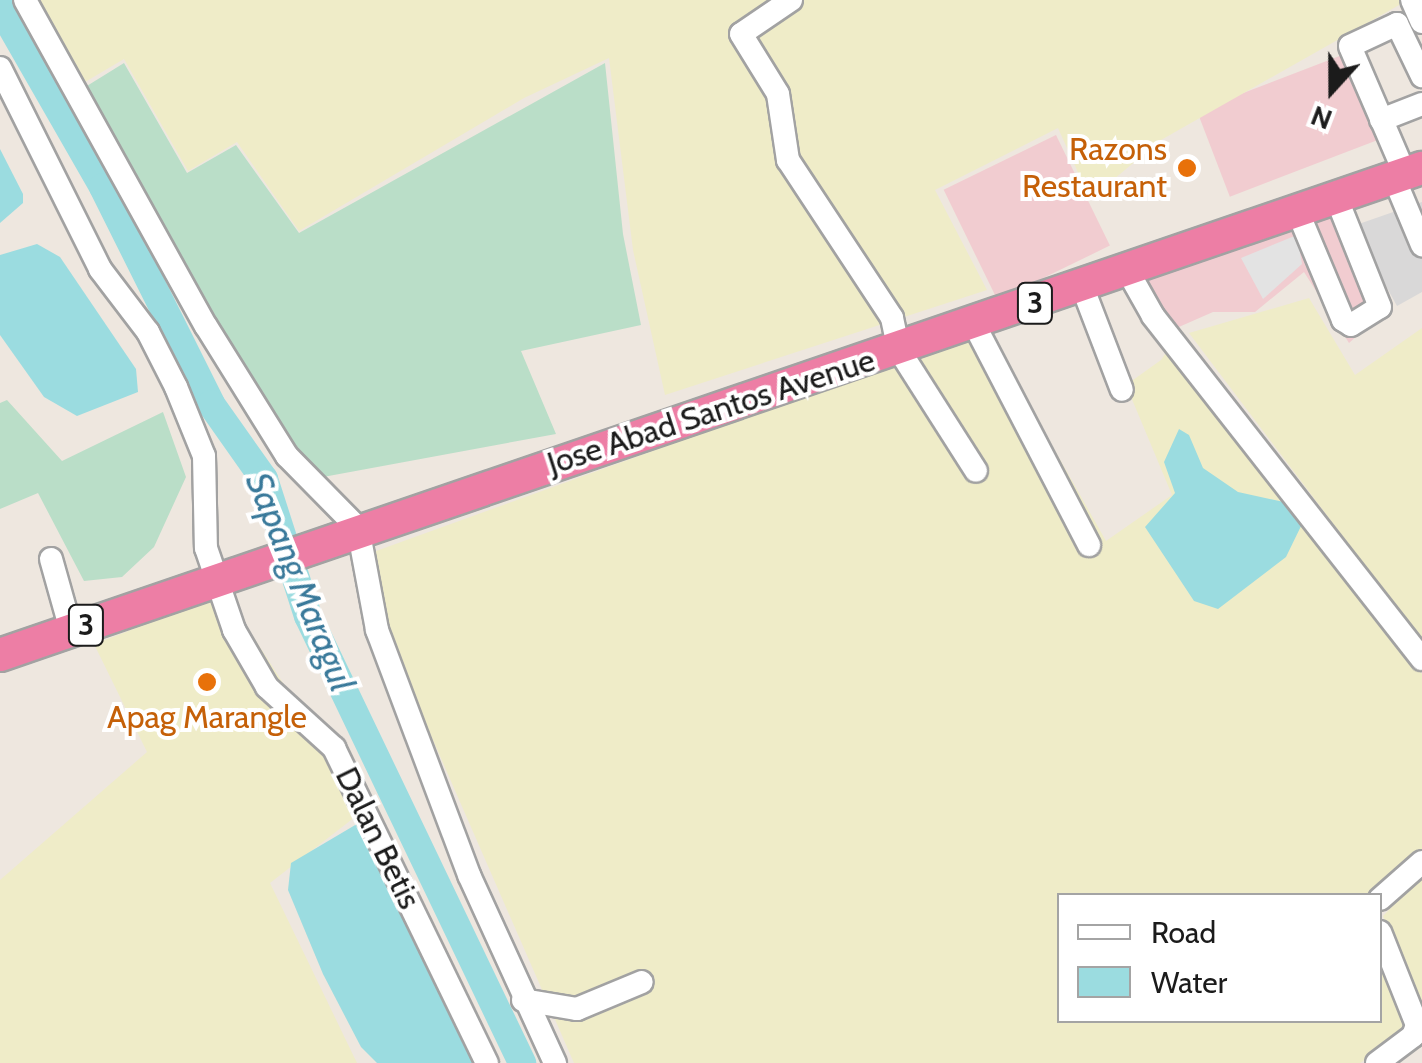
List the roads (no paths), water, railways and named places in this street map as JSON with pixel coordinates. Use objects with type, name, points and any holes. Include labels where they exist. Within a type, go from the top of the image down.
[{"type":"highway","name":"Jose Abad Santos Avenue","points":[[0,655],[356,529],[974,326],[1126,268],[1407,173]]},
{"type":"street","points":[[25,0],[206,326],[277,440],[356,529],[377,630],[523,1000],[554,1063]]},
{"type":"street","points":[[791,0],[741,34],[778,94],[788,160],[892,318],[899,350],[976,471]]},
{"type":"street","points":[[1412,0],[1422,22]]},
{"type":"street","points":[[1422,76],[1397,24],[1350,46],[1407,173],[1422,245]]},
{"type":"street","points":[[0,68],[100,269],[148,332],[176,387],[204,456],[223,578]]},
{"type":"street","points":[[1381,120],[1422,104]]},
{"type":"street","points":[[1297,210],[1342,320],[1351,325],[1380,307],[1336,197]]},
{"type":"street","points":[[1126,268],[1153,316],[1422,659]]},
{"type":"street","points":[[1082,286],[1122,390]]},
{"type":"street","points":[[974,326],[1089,546]]},
{"type":"street","points":[[50,559],[70,630]]},
{"type":"street","name":"Dalan Betis","points":[[223,578],[267,686],[334,748],[487,1063]]},
{"type":"street","points":[[1382,897],[1422,862]]},
{"type":"street","points":[[1377,1063],[1413,1036],[1417,1025],[1382,937]]},
{"type":"street","points":[[523,1000],[577,1008],[642,982]]},
{"type":"water","points":[[0,149],[23,194],[23,203],[0,223]]},
{"type":"water","points":[[37,244],[60,257],[136,369],[138,392],[77,416],[44,397],[0,335],[0,255]]},
{"type":"water","points":[[1179,429],[1189,435],[1203,468],[1238,492],[1284,502],[1303,522],[1286,557],[1218,609],[1194,601],[1145,527],[1175,493],[1164,462]]},
{"type":"water","points":[[367,818],[483,1063],[377,1063],[361,1047],[323,974],[288,890],[291,863]]},
{"type":"waterway","name":"Sapang Maragul","points":[[0,7],[103,187],[211,404],[264,479],[308,616],[522,1063]]},
{"type":"place","name":"Razons Restaurant","points":[[1187,168]]},
{"type":"place","name":"Apag Marangle","points":[[207,682]]}]
